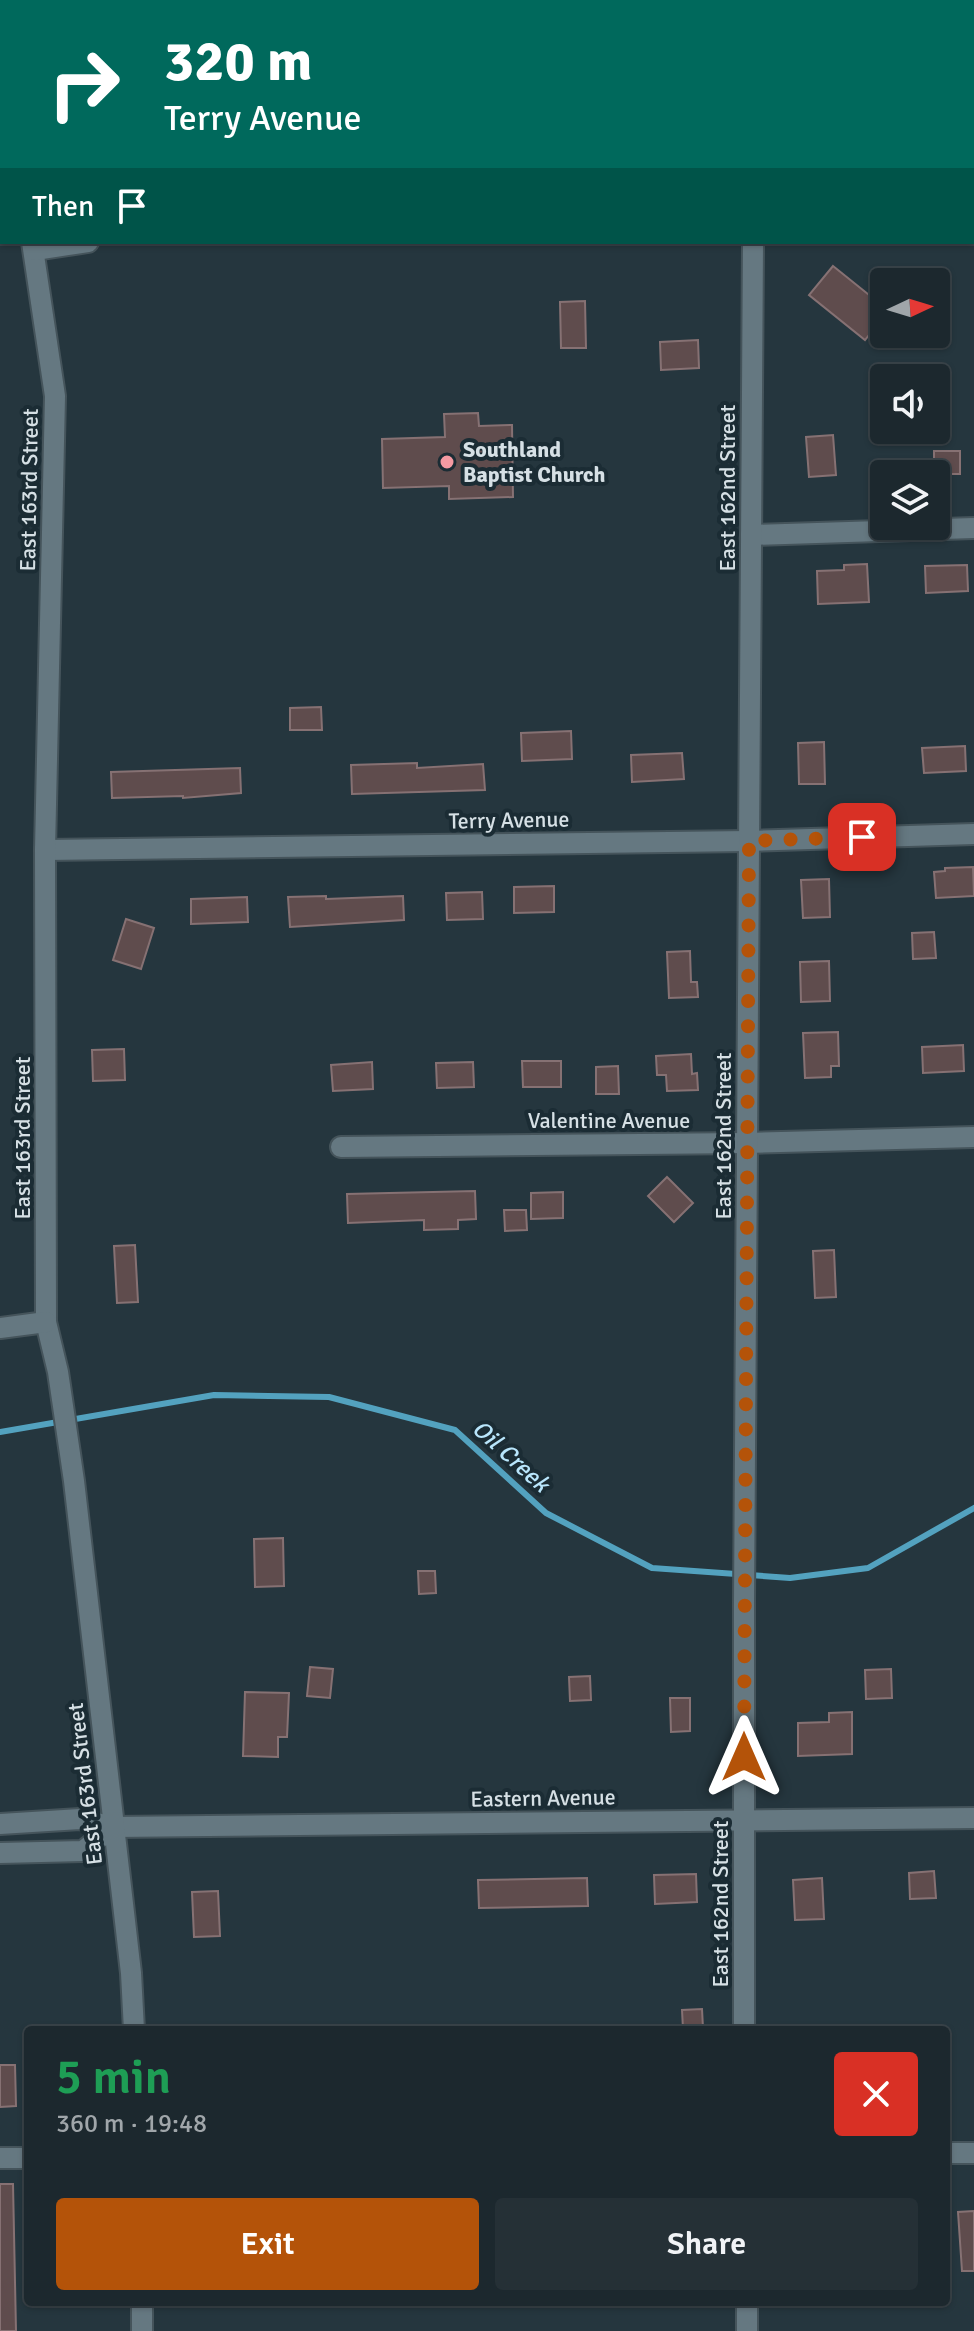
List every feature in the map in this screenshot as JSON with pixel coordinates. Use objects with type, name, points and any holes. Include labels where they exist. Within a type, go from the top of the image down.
[{"type":"street","points":[[33,246],[60,244]]},
{"type":"street","name":"East 162nd Street","points":[[744,2026],[744,1535],[753,244]]},
{"type":"street","name":"East 163rd Street","points":[[33,246],[55,396],[45,850],[46,1322],[58,1372],[74,1481],[131,1973],[134,2026]]},
{"type":"street","points":[[751,535],[974,528]]},
{"type":"street","name":"Terry Avenue","points":[[45,850],[749,841],[974,834]]},
{"type":"street","name":"Valentine Avenue","points":[[341,1147],[747,1143],[974,1137]]},
{"type":"street","points":[[0,1328],[46,1322]]},
{"type":"street","name":"Eastern Avenue","points":[[0,1824],[80,1819],[113,1827],[974,1818]]},
{"type":"street","points":[[0,1853],[83,1851],[113,1827]]},
{"type":"street","points":[[950,2153],[974,2153]]},
{"type":"street","points":[[0,2158],[24,2158]]},
{"type":"street","points":[[142,2306],[142,2331]]},
{"type":"street","points":[[747,2306],[747,2331]]},
{"type":"building","points":[[833,266],[870,296],[870,334],[865,340],[809,295]]},
{"type":"building","points":[[585,301],[586,348],[561,348],[560,302]]},
{"type":"building","points":[[698,340],[699,368],[661,370],[660,342]]},
{"type":"building","name":"Southland Baptist Church","points":[[478,413],[479,426],[512,425],[513,497],[449,499],[449,486],[383,488],[382,439],[445,437],[444,414]]},
{"type":"building","points":[[833,435],[836,475],[809,477],[806,437]]},
{"type":"building","points":[[934,451],[960,451],[960,474],[950,474],[950,460],[934,460]]},
{"type":"building","points":[[867,564],[869,602],[818,604],[817,571],[844,570],[844,565]]},
{"type":"building","points":[[967,565],[968,591],[926,593],[925,566]]},
{"type":"building","points":[[321,707],[322,730],[290,730],[290,708]]},
{"type":"building","points":[[571,731],[572,759],[522,761],[521,733]]},
{"type":"building","points":[[824,742],[825,784],[799,784],[798,743]]},
{"type":"building","points":[[965,746],[966,771],[924,773],[922,748]]},
{"type":"building","points":[[682,753],[684,779],[632,782],[631,755]]},
{"type":"building","points":[[417,763],[417,768],[483,764],[485,790],[352,794],[351,765]]},
{"type":"building","points":[[240,768],[241,793],[183,798],[112,798],[111,772]]},
{"type":"building","points":[[973,867],[974,896],[936,898],[934,872],[945,871],[945,868]]},
{"type":"building","points":[[829,879],[830,917],[803,918],[801,880]]},
{"type":"building","points":[[554,886],[554,912],[514,913],[514,887]]},
{"type":"building","points":[[482,892],[483,919],[447,920],[446,893]]},
{"type":"building","points":[[326,896],[326,899],[403,896],[404,920],[290,927],[288,897]]},
{"type":"building","points":[[247,897],[248,922],[191,924],[191,899]]},
{"type":"building","points":[[126,919],[154,928],[141,969],[113,960]]},
{"type":"building","points":[[934,932],[936,958],[913,959],[912,933]]},
{"type":"building","points":[[690,951],[691,982],[697,982],[698,997],[669,998],[667,952]]},
{"type":"building","points":[[829,961],[830,1001],[801,1002],[800,962]]},
{"type":"building","points":[[838,1032],[839,1066],[831,1066],[831,1077],[805,1078],[803,1033]]},
{"type":"building","points":[[963,1045],[964,1071],[923,1073],[922,1047]]},
{"type":"building","points":[[124,1049],[125,1080],[93,1081],[92,1050]]},
{"type":"building","points":[[691,1054],[692,1074],[697,1073],[698,1090],[667,1091],[666,1075],[657,1075],[656,1056]]},
{"type":"building","points":[[522,1061],[561,1061],[561,1087],[523,1087]]},
{"type":"building","points":[[372,1062],[373,1089],[333,1091],[331,1065]]},
{"type":"building","points":[[473,1062],[474,1087],[437,1088],[436,1063]]},
{"type":"building","points":[[618,1066],[619,1094],[596,1094],[596,1067]]},
{"type":"building","points":[[667,1177],[693,1203],[674,1222],[648,1196]]},
{"type":"building","points":[[475,1191],[476,1219],[458,1220],[458,1229],[424,1230],[424,1220],[348,1223],[347,1194]]},
{"type":"building","points":[[563,1192],[563,1218],[531,1219],[531,1193]]},
{"type":"building","points":[[504,1210],[526,1210],[527,1230],[505,1231]]},
{"type":"building","points":[[135,1245],[138,1302],[117,1303],[114,1246]]},
{"type":"building","points":[[834,1250],[836,1297],[815,1298],[813,1251]]},
{"type":"building","points":[[283,1538],[284,1586],[255,1587],[254,1539]]},
{"type":"building","points":[[418,1571],[435,1571],[436,1593],[419,1594]]},
{"type":"building","points":[[310,1667],[333,1669],[330,1698],[307,1696]]},
{"type":"building","points":[[891,1669],[892,1698],[866,1699],[865,1670]]},
{"type":"building","points":[[590,1676],[591,1700],[570,1701],[569,1677]]},
{"type":"building","points":[[245,1692],[289,1693],[287,1737],[278,1737],[278,1757],[243,1756]]},
{"type":"building","points":[[670,1698],[690,1698],[690,1731],[671,1732]]},
{"type":"building","points":[[852,1712],[852,1754],[798,1756],[798,1723],[829,1722],[829,1713]]},
{"type":"building","points":[[934,1871],[936,1898],[910,1899],[909,1873]]},
{"type":"building","points":[[696,1874],[697,1902],[655,1904],[654,1875]]},
{"type":"building","points":[[587,1878],[588,1906],[479,1908],[478,1880]]},
{"type":"building","points":[[822,1878],[824,1919],[795,1920],[793,1880]]},
{"type":"building","points":[[218,1891],[220,1936],[194,1937],[192,1892]]},
{"type":"building","points":[[702,2009],[703,2026],[683,2026],[682,2010]]},
{"type":"building","points":[[0,2065],[15,2065],[16,2106],[0,2107]]},
{"type":"building","points":[[0,2184],[13,2184],[16,2331],[0,2331]]},
{"type":"building","points":[[974,2211],[974,2271],[962,2271],[958,2212]]},
{"type":"waterway","name":"Oil Creek","points":[[0,1432],[214,1395],[329,1397],[455,1430],[546,1513],[652,1568],[790,1578],[868,1568],[974,1508]]},
{"type":"place","name":"Southland Baptist Church","points":[[447,462]]},
{"type":"route","points":[[744,1757],[749,841],[862,837]]}]
